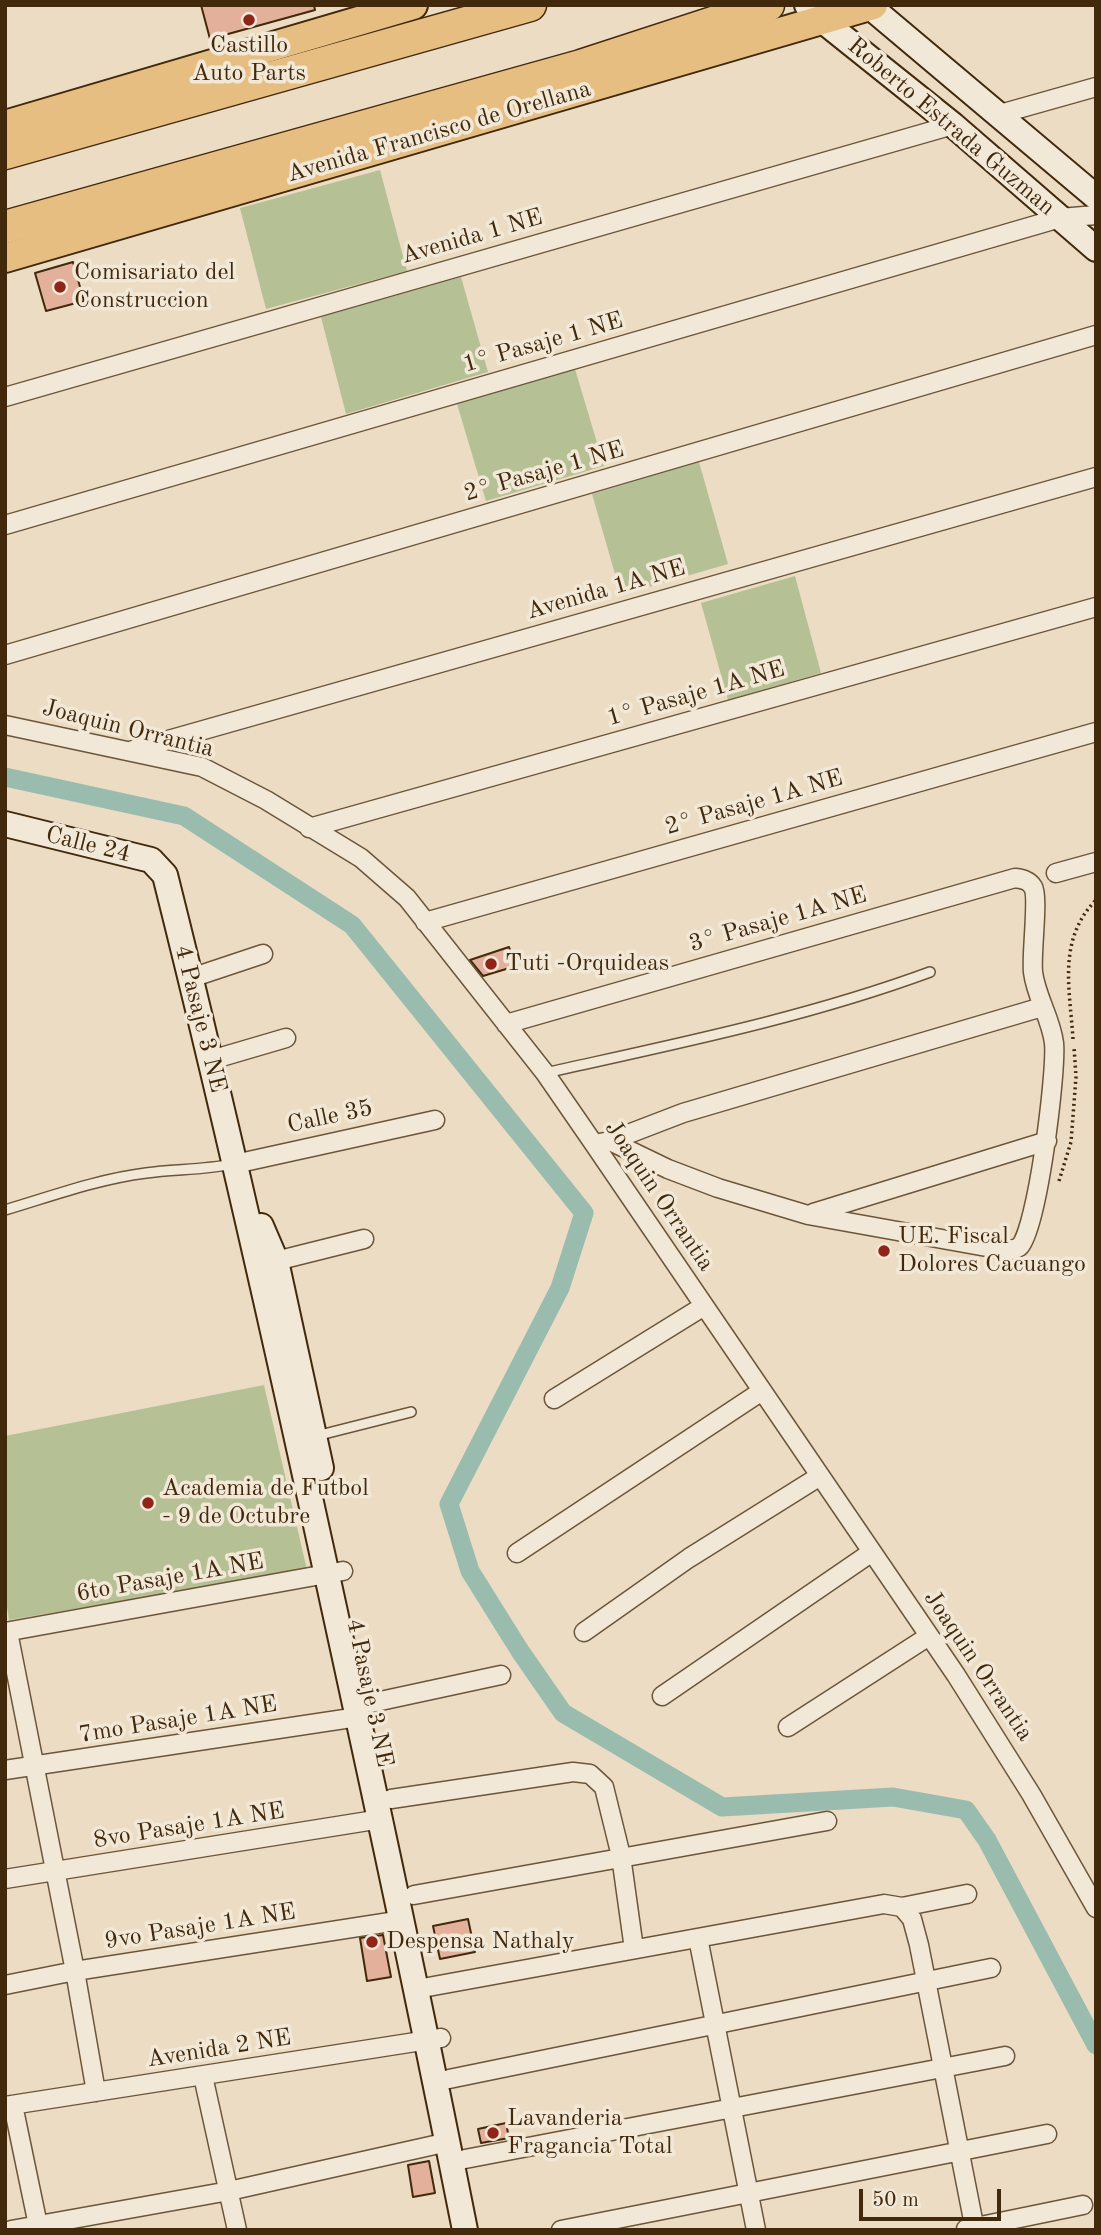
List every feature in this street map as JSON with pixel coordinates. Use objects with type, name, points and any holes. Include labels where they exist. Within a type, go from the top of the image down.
[{"type":"highway","points":[[5,153],[530,5]]},
{"type":"highway","name":"Avenida Francisco de Orellana","points":[[5,227],[581,66],[768,5]]},
{"type":"main road","points":[[5,125],[412,5]]},
{"type":"main road","name":"Avenida Francisco de Orellana","points":[[5,258],[815,13],[870,6]]},
{"type":"street","name":"Roberto Estrada Guzman","points":[[870,6],[1096,197]]},
{"type":"street","name":"Roberto Estrada Guzman","points":[[815,13],[953,125],[1060,218],[1093,242]]},
{"type":"street","points":[[1000,114],[1096,88]]},
{"type":"street","name":"Avenida 1 NE","points":[[5,397],[953,125]]},
{"type":"street","points":[[1038,198],[1057,195],[1073,177]]},
{"type":"street","name":"1° Pasaje 1 NE","points":[[5,525],[1060,218],[1096,215]]},
{"type":"street","name":"2° Pasaje 1 NE","points":[[5,655],[1096,335]]},
{"type":"street","name":"Avenida 1A NE","points":[[130,751],[1096,477]]},
{"type":"street","name":"1° Pasaje 1A NE","points":[[309,828],[1096,607]]},
{"type":"street","name":"Joaquin Orrantia","points":[[5,725],[202,767],[266,800],[361,858],[407,898],[602,1142],[704,1306],[1009,1757],[1096,1908]]},
{"type":"street","name":"2° Pasaje 1A NE","points":[[425,922],[1096,732]]},
{"type":"street","name":"Calle 24","points":[[5,824],[151,860],[165,875]]},
{"type":"street","points":[[1056,873],[1096,862]]},
{"type":"street","name":"4 Pasaje 3 NE","points":[[165,875],[336,1573],[386,1809],[403,1920],[423,1987],[456,2151],[480,2230]]},
{"type":"street","name":"3° Pasaje 1A NE","points":[[506,1024],[1015,878],[1024,879],[1032,885],[1036,895],[1032,942],[1033,972],[1042,1007]]},
{"type":"street","points":[[191,978],[263,954]]},
{"type":"street","points":[[1042,1007],[1051,1028],[1055,1058],[1047,1141],[1026,1237],[1019,1247],[1009,1251],[808,1215],[718,1188],[602,1142],[682,1112],[1042,1007]]},
{"type":"street","points":[[211,1060],[286,1038]]},
{"type":"street","name":"Calle 35","points":[[235,1164],[435,1120]]},
{"type":"street","points":[[808,1215],[1047,1141]]},
{"type":"street","name":"4 Pasaje 3 NE","points":[[235,1164],[276,1261],[314,1436],[336,1573]]},
{"type":"street","points":[[276,1261],[364,1239]]},
{"type":"street","points":[[554,1399],[704,1306]]},
{"type":"street","points":[[517,1553],[762,1391]]},
{"type":"street","points":[[584,1632],[689,1558],[820,1476]]},
{"type":"street","points":[[662,1696],[872,1552]]},
{"type":"street","name":"6to Pasaje 1A NE","points":[[7,1632],[336,1573]]},
{"type":"street","points":[[7,1632],[56,1872],[96,2092]]},
{"type":"street","points":[[788,1727],[929,1636]]},
{"type":"street","name":"7mo Pasaje 1A NE","points":[[5,1770],[364,1710],[501,1675]]},
{"type":"street","name":"8vo Pasaje 1A NE","points":[[5,1879],[56,1872],[573,1772],[590,1774],[604,1787],[621,1856]]},
{"type":"street","name":"4 Pasaje 3 NE","points":[[386,1809],[414,1895],[423,1987]]},
{"type":"street","points":[[414,1895],[827,1821]]},
{"type":"street","points":[[621,1856],[634,1949]]},
{"type":"street","points":[[423,1987],[884,1904],[902,1907],[967,1894]]},
{"type":"street","points":[[902,1907],[912,1919],[926,1981],[960,2151],[971,2229],[1083,2205]]},
{"type":"street","name":"9vo Pasaje 1A NE","points":[[5,1985],[75,1971],[403,1920]]},
{"type":"street","points":[[698,1938],[756,2230]]},
{"type":"street","points":[[449,2078],[991,1968]]},
{"type":"street","name":"4 Pasaje 3 NE","points":[[434,2040],[449,2078],[465,2230]]},
{"type":"street","name":"Avenida 2 NE","points":[[9,2106],[434,2040]]},
{"type":"street","points":[[11,2230],[456,2151],[732,2108],[1005,2056]]},
{"type":"street","points":[[203,2076],[237,2230]]},
{"type":"street","points":[[9,2106],[38,2227]]},
{"type":"street","points":[[561,2230],[1047,2134]]},
{"type":"lane","points":[[545,1073],[768,1023],[869,995],[930,972]]},
{"type":"lane","points":[[5,1210],[110,1179],[148,1172],[235,1164]]},
{"type":"lane","points":[[314,1436],[411,1412]]},
{"type":"green space","points":[[380,170],[407,271],[266,309],[240,208]]},
{"type":"green space","points":[[461,277],[488,372],[346,414],[321,317]]},
{"type":"green space","points":[[575,369],[604,466],[486,501],[457,404]]},
{"type":"green space","points":[[699,462],[728,564],[621,595],[592,494]]},
{"type":"green space","points":[[795,576],[821,673],[728,700],[701,603]]},
{"type":"green space","name":"Academia de Futbol - 9 de Octubre","points":[[264,1385],[307,1570],[9,1620],[5,1594],[5,1436]]},
{"type":"building","points":[[201,5],[314,5],[315,10],[210,39]]},
{"type":"building","name":"Comisariato del Construccion","points":[[73,262],[84,301],[46,311],[35,273]]},
{"type":"building","name":"Tuti -Orquideas","points":[[509,947],[516,966],[483,976],[470,960]]},
{"type":"building","points":[[468,1919],[475,1952],[440,1959],[433,1926]]},
{"type":"building","points":[[383,1935],[391,1977],[367,1981],[360,1938]]},
{"type":"building","name":"Lavanderia Fragancia Total","points":[[506,2123],[509,2138],[481,2143],[478,2129]]},
{"type":"building","points":[[429,2161],[435,2193],[413,2197],[408,2165]]},
{"type":"waterway","points":[[5,777],[184,816],[352,925],[584,1213],[560,1288],[449,1504],[470,1571],[563,1713],[722,1807],[893,1797],[966,1810],[987,1840],[1096,2045]]},
{"type":"place","name":"Castillo Auto Parts","points":[[249,20]]},
{"type":"place","name":"Comisariato del Construccion","points":[[60,287]]},
{"type":"place","name":"Tuti -Orquideas","points":[[491,964]]},
{"type":"place","name":"UE. Fiscal Dolores Cacuango","points":[[884,1251]]},
{"type":"place","name":"Academia de Futbol - 9 de Octubre","points":[[148,1503]]},
{"type":"place","name":"Despensa Nathaly","points":[[372,1942]]},
{"type":"place","name":"Lavanderia Fragancia Total","points":[[493,2133]]}]
